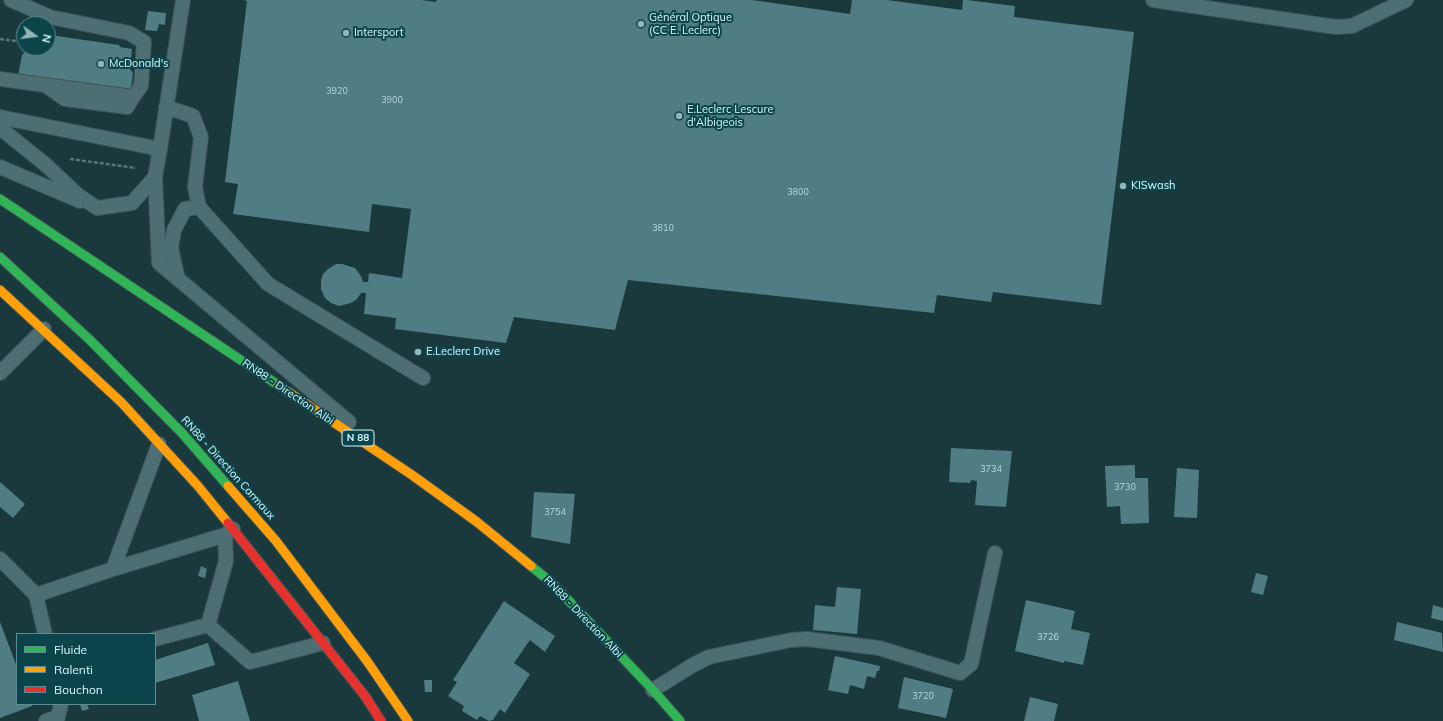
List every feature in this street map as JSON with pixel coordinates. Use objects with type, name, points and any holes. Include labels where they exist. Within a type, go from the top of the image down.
[{"type":"main road","name":"RN88 - Direction Albi","points":[[0,199],[412,475],[477,522],[553,584],[680,721]]},
{"type":"main road","name":"RN88 - Direction Carmaux","points":[[0,257],[90,340],[192,445],[276,541],[367,661],[408,721]]},
{"type":"main road","points":[[0,290],[44,329],[120,402],[198,486],[229,532],[323,643],[365,696],[381,721]]},
{"type":"lane","points":[[0,80],[133,97],[141,86],[144,42],[129,33],[50,17],[11,0]]},
{"type":"lane","points":[[183,0],[156,174],[159,263],[412,475]]},
{"type":"lane","points":[[1153,0],[1336,27],[1352,26],[1406,0]]},
{"type":"lane","points":[[166,107],[193,116],[202,137],[195,187],[199,208],[268,284],[423,378]]},
{"type":"lane","points":[[0,117],[160,149]]},
{"type":"lane","points":[[0,128],[46,165],[78,195],[97,208]]},
{"type":"lane","points":[[0,167],[97,208],[132,203],[156,174]]},
{"type":"lane","points":[[178,279],[171,248],[174,230],[185,209],[199,208]]},
{"type":"lane","points":[[0,373],[44,329]]},
{"type":"lane","points":[[113,569],[159,444]]},
{"type":"lane","points":[[36,595],[229,532],[226,561],[208,625]]},
{"type":"lane","points":[[652,690],[709,657],[791,640],[807,639],[879,648],[960,673],[971,664],[995,553]]},
{"type":"lane","points":[[0,559],[36,595],[45,633]]},
{"type":"lane","points":[[156,640],[208,625]]},
{"type":"lane","points":[[208,625],[250,662],[323,643]]},
{"type":"lane","points":[[46,721],[58,717],[61,705]]},
{"type":"path","points":[[0,39],[16,41]]},
{"type":"path","points":[[46,165],[58,157],[156,174]]},
{"type":"building","name":"E.Leclerc Lescure d'Albigeois","points":[[243,0],[421,0],[436,2],[437,0],[752,0],[850,14],[852,0],[887,0],[962,10],[963,0],[967,0],[1015,6],[1014,17],[1134,32],[1101,305],[993,292],[991,302],[937,295],[934,313],[628,280],[615,330],[514,317],[506,343],[395,329],[396,318],[364,314],[366,293],[361,293],[357,299],[351,303],[339,306],[331,303],[325,298],[321,289],[321,281],[323,274],[336,264],[342,264],[355,268],[361,276],[363,282],[368,282],[369,273],[402,278],[411,209],[372,204],[369,232],[233,214],[238,184],[225,182],[247,1]]},
{"type":"building","points":[[148,11],[166,13],[165,25],[159,24],[157,31],[145,30]]},
{"type":"building","points":[[56,36],[119,45],[120,47],[132,49],[130,70],[133,72],[131,89],[114,87],[113,89],[18,76],[22,56],[56,56]]},
{"type":"building","points":[[951,448],[1012,451],[1006,507],[975,505],[977,481],[971,480],[970,483],[949,482]]},
{"type":"building","points":[[1135,465],[1135,478],[1148,478],[1149,523],[1121,524],[1120,506],[1107,507],[1105,466]]},
{"type":"building","points":[[1177,468],[1199,470],[1197,518],[1174,517]]},
{"type":"building","points":[[0,482],[25,504],[13,518],[0,507]]},
{"type":"building","points":[[534,492],[575,494],[570,544],[531,537]]},
{"type":"building","points":[[201,566],[207,569],[205,578],[198,576]]},
{"type":"building","points":[[1256,573],[1268,576],[1263,595],[1251,592]]},
{"type":"building","points":[[837,587],[861,589],[857,634],[813,630],[815,605],[835,607]]},
{"type":"building","points":[[1026,600],[1075,611],[1071,629],[1090,633],[1083,665],[1064,661],[1064,663],[1015,651]]},
{"type":"building","points":[[504,601],[555,636],[545,652],[530,640],[514,663],[530,674],[505,713],[500,709],[493,720],[489,721],[480,716],[477,720],[462,711],[464,706],[448,696],[457,682],[453,680]]},
{"type":"building","points":[[1433,605],[1443,608],[1443,621],[1431,618]]},
{"type":"building","points":[[0,622],[16,664],[16,705],[32,706],[0,718]]},
{"type":"building","points":[[1397,622],[1442,633],[1443,652],[1394,640]]},
{"type":"building","points":[[208,643],[215,665],[156,683],[156,660]]},
{"type":"building","points":[[835,656],[880,666],[879,671],[877,671],[875,678],[867,676],[864,689],[850,685],[848,694],[828,690]]},
{"type":"building","points":[[904,677],[953,689],[946,718],[898,708]]},
{"type":"building","points":[[424,680],[432,680],[432,692],[425,692]]},
{"type":"building","points":[[238,681],[250,721],[199,721],[192,695]]},
{"type":"building","points":[[1030,697],[1058,704],[1054,721],[1024,721]]},
{"type":"building","points":[[80,705],[87,705],[89,709],[82,711]]},
{"type":"traffic: fast","points":[[0,199],[278,385]]},
{"type":"traffic: fast","points":[[0,257],[90,340],[182,433],[228,486]]},
{"type":"traffic: fast","points":[[531,566],[553,584],[653,690],[680,721]]},
{"type":"traffic: slow","points":[[0,290],[121,402],[198,486],[228,523]]},
{"type":"traffic: slow","points":[[278,385],[412,475],[477,522],[531,566]]},
{"type":"traffic: slow","points":[[228,486],[276,541],[367,661],[408,721]]},
{"type":"traffic: jam","points":[[228,523],[365,696],[381,721]]},
{"type":"place","name":"Général Optique (CC E. Leclerc)","points":[[641,24]]},
{"type":"place","name":"Intersport","points":[[346,33]]},
{"type":"place","name":"McDonald's","points":[[101,64]]},
{"type":"place","name":"E.Leclerc Lescure d'Albigeois","points":[[679,116]]},
{"type":"place","name":"KISwash","points":[[1123,186]]},
{"type":"place","name":"E.Leclerc Drive","points":[[418,352]]}]
